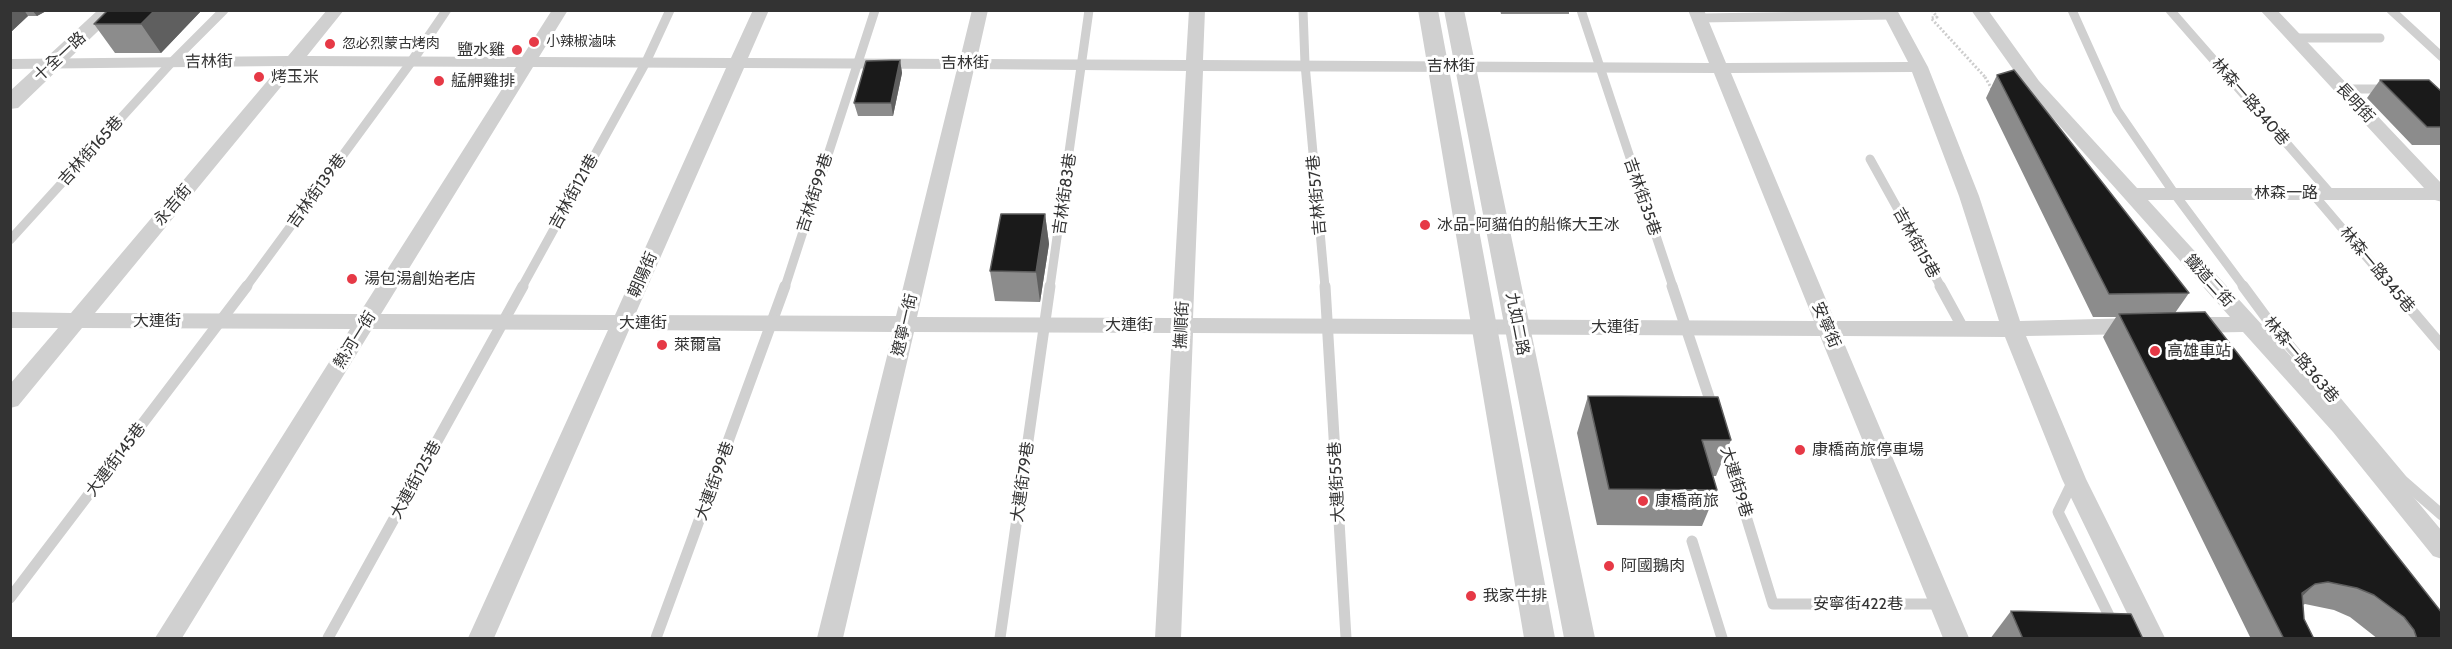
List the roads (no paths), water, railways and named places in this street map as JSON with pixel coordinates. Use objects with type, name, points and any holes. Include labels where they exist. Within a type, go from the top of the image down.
[{"type":"street","name":"十全一路","points":[[10,103],[110,10]]},
{"type":"street","name":"永吉街","points":[[10,400],[336,10]]},
{"type":"street","points":[[412,61],[447,10]]},
{"type":"street","name":"熱河一街","points":[[168,639],[560,10]]},
{"type":"street","name":"朝陽街","points":[[482,639],[761,10]]},
{"type":"street","name":"遼寧一街","points":[[830,639],[980,10]]},
{"type":"street","name":"撫順街","points":[[1168,639],[1197,10]]},
{"type":"street","name":"九如二路","points":[[1428,10],[1540,639]]},
{"type":"street","name":"九如二路","points":[[1454,10],[1580,639]]},
{"type":"street","name":"鐵道二街","points":[[1979,10],[2033,85],[2341,426],[2442,549]]},
{"type":"street","name":"長明街","points":[[2268,10],[2441,194]]},
{"type":"street","points":[[1890,13],[1919,67],[1969,196],[2012,329],[2074,478],[2152,639]]},
{"type":"street","name":"安寧街","points":[[1698,14],[1956,639]]},
{"type":"street","name":"吉林街","points":[[10,64],[412,61],[1919,67]]},
{"type":"street","name":"林森一路","points":[[2131,194],[2441,194]]},
{"type":"street","name":"大連街","points":[[10,320],[2012,329],[2248,324]]},
{"type":"lane","name":"吉林街165巷","points":[[10,240],[171,63],[224,10]]},
{"type":"lane","name":"吉林街121巷","points":[[503,322],[646,62],[670,10]]},
{"type":"lane","name":"吉林街99巷","points":[[773,323],[875,10]]},
{"type":"lane","name":"吉林街83巷","points":[[1047,325],[1089,10]]},
{"type":"lane","name":"吉林街57巷","points":[[1303,10],[1305,64],[1329,326]]},
{"type":"lane","name":"吉林街35巷","points":[[1581,10],[1686,327]]},
{"type":"lane","name":"林森一路363巷","points":[[2072,10],[2117,110],[2174,193],[2268,321],[2403,482],[2442,515]]},
{"type":"lane","name":"林森一路340巷","points":[[2170,10],[2321,193]]},
{"type":"lane","points":[[2391,10],[2442,57]]},
{"type":"lane","points":[[1698,14],[1890,13]]},
{"type":"lane","points":[[2293,38],[2380,38]]},
{"type":"lane","name":"吉林街139巷","points":[[221,321],[412,61]]},
{"type":"lane","points":[[2342,89],[2397,89]]},
{"type":"lane","name":"吉林街15巷","points":[[1870,159],[1963,328]]},
{"type":"lane","name":"林森一路345巷","points":[[2321,193],[2442,346]]},
{"type":"lane","name":"大連街145巷","points":[[10,598],[221,321]]},
{"type":"lane","name":"大連街125巷","points":[[328,639],[503,322]]},
{"type":"lane","name":"大連街99巷","points":[[656,639],[773,323]]},
{"type":"lane","name":"大連街79巷","points":[[1000,639],[1047,325]]},
{"type":"lane","name":"大連街55巷","points":[[1329,326],[1346,639]]},
{"type":"lane","name":"大連街9巷","points":[[1686,327],[1773,604]]},
{"type":"lane","points":[[2074,478],[2058,512],[2120,639]]},
{"type":"lane","points":[[1692,541],[1722,639]]},
{"type":"lane","name":"安寧街422巷","points":[[1773,604],[1943,604]]},
{"type":"place","name":"小辣椒滷味","points":[[534,42]]},
{"type":"place","name":"忽必烈蒙古烤肉","points":[[330,44]]},
{"type":"place","name":"鹽水雞","points":[[517,50]]},
{"type":"place","name":"烤玉米","points":[[259,77]]},
{"type":"place","name":"艋舺雞排","points":[[439,81]]},
{"type":"place","name":"冰品-阿貓伯的船條大王冰","points":[[1425,225]]},
{"type":"place","name":"湯包湯創始老店","points":[[352,279]]},
{"type":"place","name":"萊爾富","points":[[662,345]]},
{"type":"place","name":"高雄車站","points":[[2155,351]]},
{"type":"place","name":"康橋商旅停車場","points":[[1800,450]]},
{"type":"place","name":"康橋商旅","points":[[1643,501]]},
{"type":"place","name":"阿國鵝肉","points":[[1609,566]]},
{"type":"place","name":"我家牛排","points":[[1471,596]]}]
